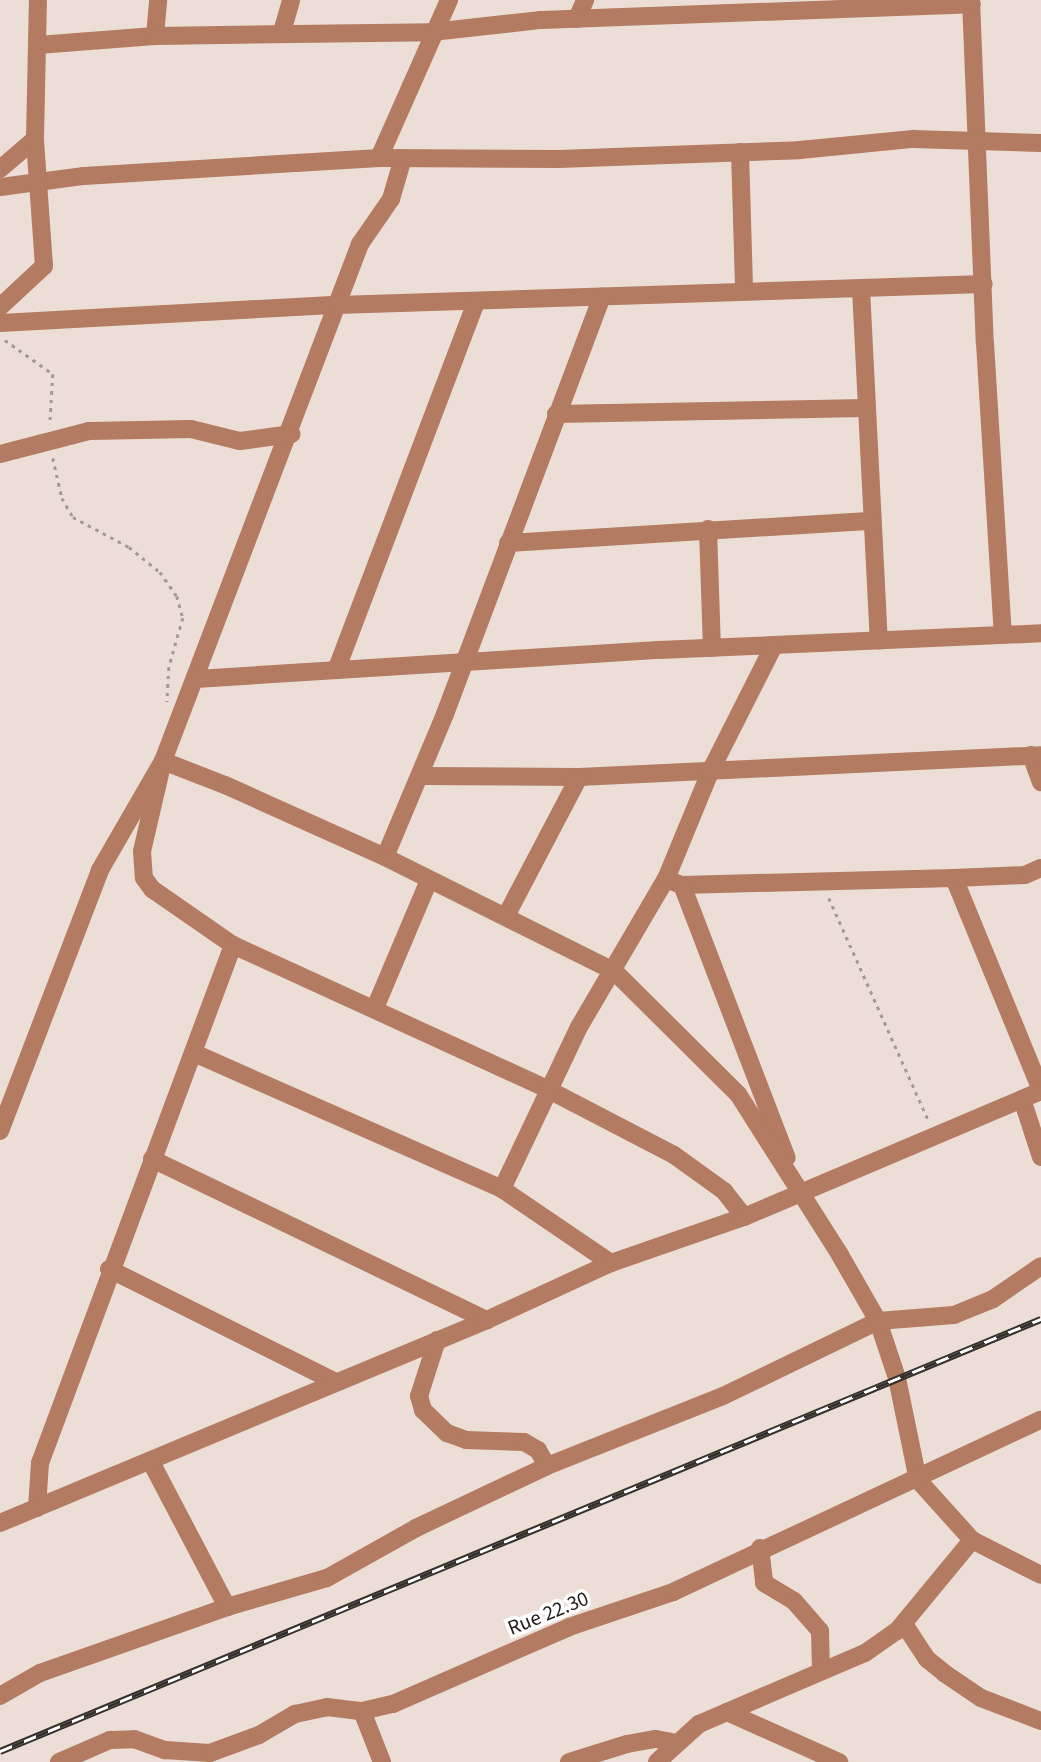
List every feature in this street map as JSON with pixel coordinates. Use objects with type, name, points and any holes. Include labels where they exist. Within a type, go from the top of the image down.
[{"type":"street","points":[[0,307],[44,266],[34,139],[38,0]]},
{"type":"street","points":[[155,36],[158,0]]},
{"type":"street","points":[[282,32],[291,0]]},
{"type":"street","points":[[379,158],[432,32],[449,0]]},
{"type":"street","points":[[578,19],[585,0]]},
{"type":"street","points":[[38,45],[155,36],[282,32],[432,32],[715,8],[972,2],[976,144],[1003,634]]},
{"type":"street","points":[[0,169],[34,139]]},
{"type":"street","points":[[0,187],[84,176],[379,158],[559,159],[740,152],[913,139],[976,144],[1041,144]]},
{"type":"street","points":[[740,152],[744,289]]},
{"type":"street","points":[[0,1131],[100,870],[163,761],[292,434],[360,244],[391,199],[403,158]]},
{"type":"street","points":[[0,323],[337,305],[475,304],[744,289],[861,289],[984,284]]},
{"type":"street","points":[[861,289],[879,641]]},
{"type":"street","points":[[385,857],[421,776],[466,660],[602,297]]},
{"type":"street","points":[[337,668],[475,304]]},
{"type":"street","points":[[556,414],[865,408]]},
{"type":"street","points":[[0,454],[49,444],[89,431],[191,429],[240,441],[292,434]]},
{"type":"street","points":[[508,543],[872,521]]},
{"type":"street","points":[[708,529],[712,648]]},
{"type":"street","points":[[196,679],[466,660],[1041,633]]},
{"type":"street","points":[[502,1189],[579,1027],[674,882],[711,770],[773,647]]},
{"type":"street","points":[[421,776],[579,777],[1036,755],[1041,782]]},
{"type":"street","points":[[163,761],[385,857],[614,971],[738,1094],[878,1321],[897,1378],[918,1480],[972,1540],[1041,1575]]},
{"type":"street","points":[[163,761],[142,851],[144,878],[152,889],[233,945],[549,1090],[674,1155],[724,1191],[744,1217]]},
{"type":"street","points":[[506,916],[579,777]]},
{"type":"street","points":[[674,882],[954,878],[1026,875],[1041,868]]},
{"type":"street","points":[[0,1523],[487,1320],[611,1263],[800,1195],[1041,1090],[954,878]]},
{"type":"street","points":[[374,1008],[429,880]]},
{"type":"street","points":[[674,882],[800,1195]]},
{"type":"street","points":[[37,1508],[40,1463],[109,1269],[194,1053],[233,945]]},
{"type":"street","points":[[194,1053],[502,1189],[611,1263]]},
{"type":"street","points":[[1022,1099],[1041,1157]]},
{"type":"street","points":[[152,1159],[487,1320]]},
{"type":"street","points":[[0,1696],[40,1673],[227,1607],[327,1578],[415,1528],[547,1466],[723,1396],[878,1321],[954,1315],[993,1299],[1041,1266]]},
{"type":"street","points":[[109,1269],[336,1382]]},
{"type":"street","points":[[438,1340],[419,1396],[432,1420],[447,1433],[466,1440],[524,1442],[538,1450],[547,1466]]},
{"type":"street","name":"Rue 22.30","points":[[59,1762],[110,1740],[134,1739],[165,1750],[210,1753],[259,1735],[295,1714],[327,1707],[362,1711],[393,1704],[569,1627],[673,1592],[761,1548],[918,1480],[1041,1420]]},
{"type":"street","points":[[150,1462],[227,1607]]},
{"type":"street","points":[[657,1762],[699,1724],[865,1653],[904,1624],[972,1540]]},
{"type":"street","points":[[761,1548],[764,1583],[794,1601],[820,1631],[821,1671]]},
{"type":"street","points":[[904,1624],[927,1659],[944,1673],[981,1698],[1041,1721]]},
{"type":"street","points":[[362,1711],[382,1762]]},
{"type":"street","points":[[727,1712],[839,1762]]},
{"type":"street","points":[[569,1762],[627,1744],[656,1739],[676,1743]]},
{"type":"path","points":[[0,337],[53,374],[49,444],[62,498],[73,517],[129,547],[160,572],[177,596],[183,618],[169,667],[167,707]]},
{"type":"path","points":[[821,880],[935,1134]]},
{"type":"railway","points":[[0,1751],[1041,1319]]}]
